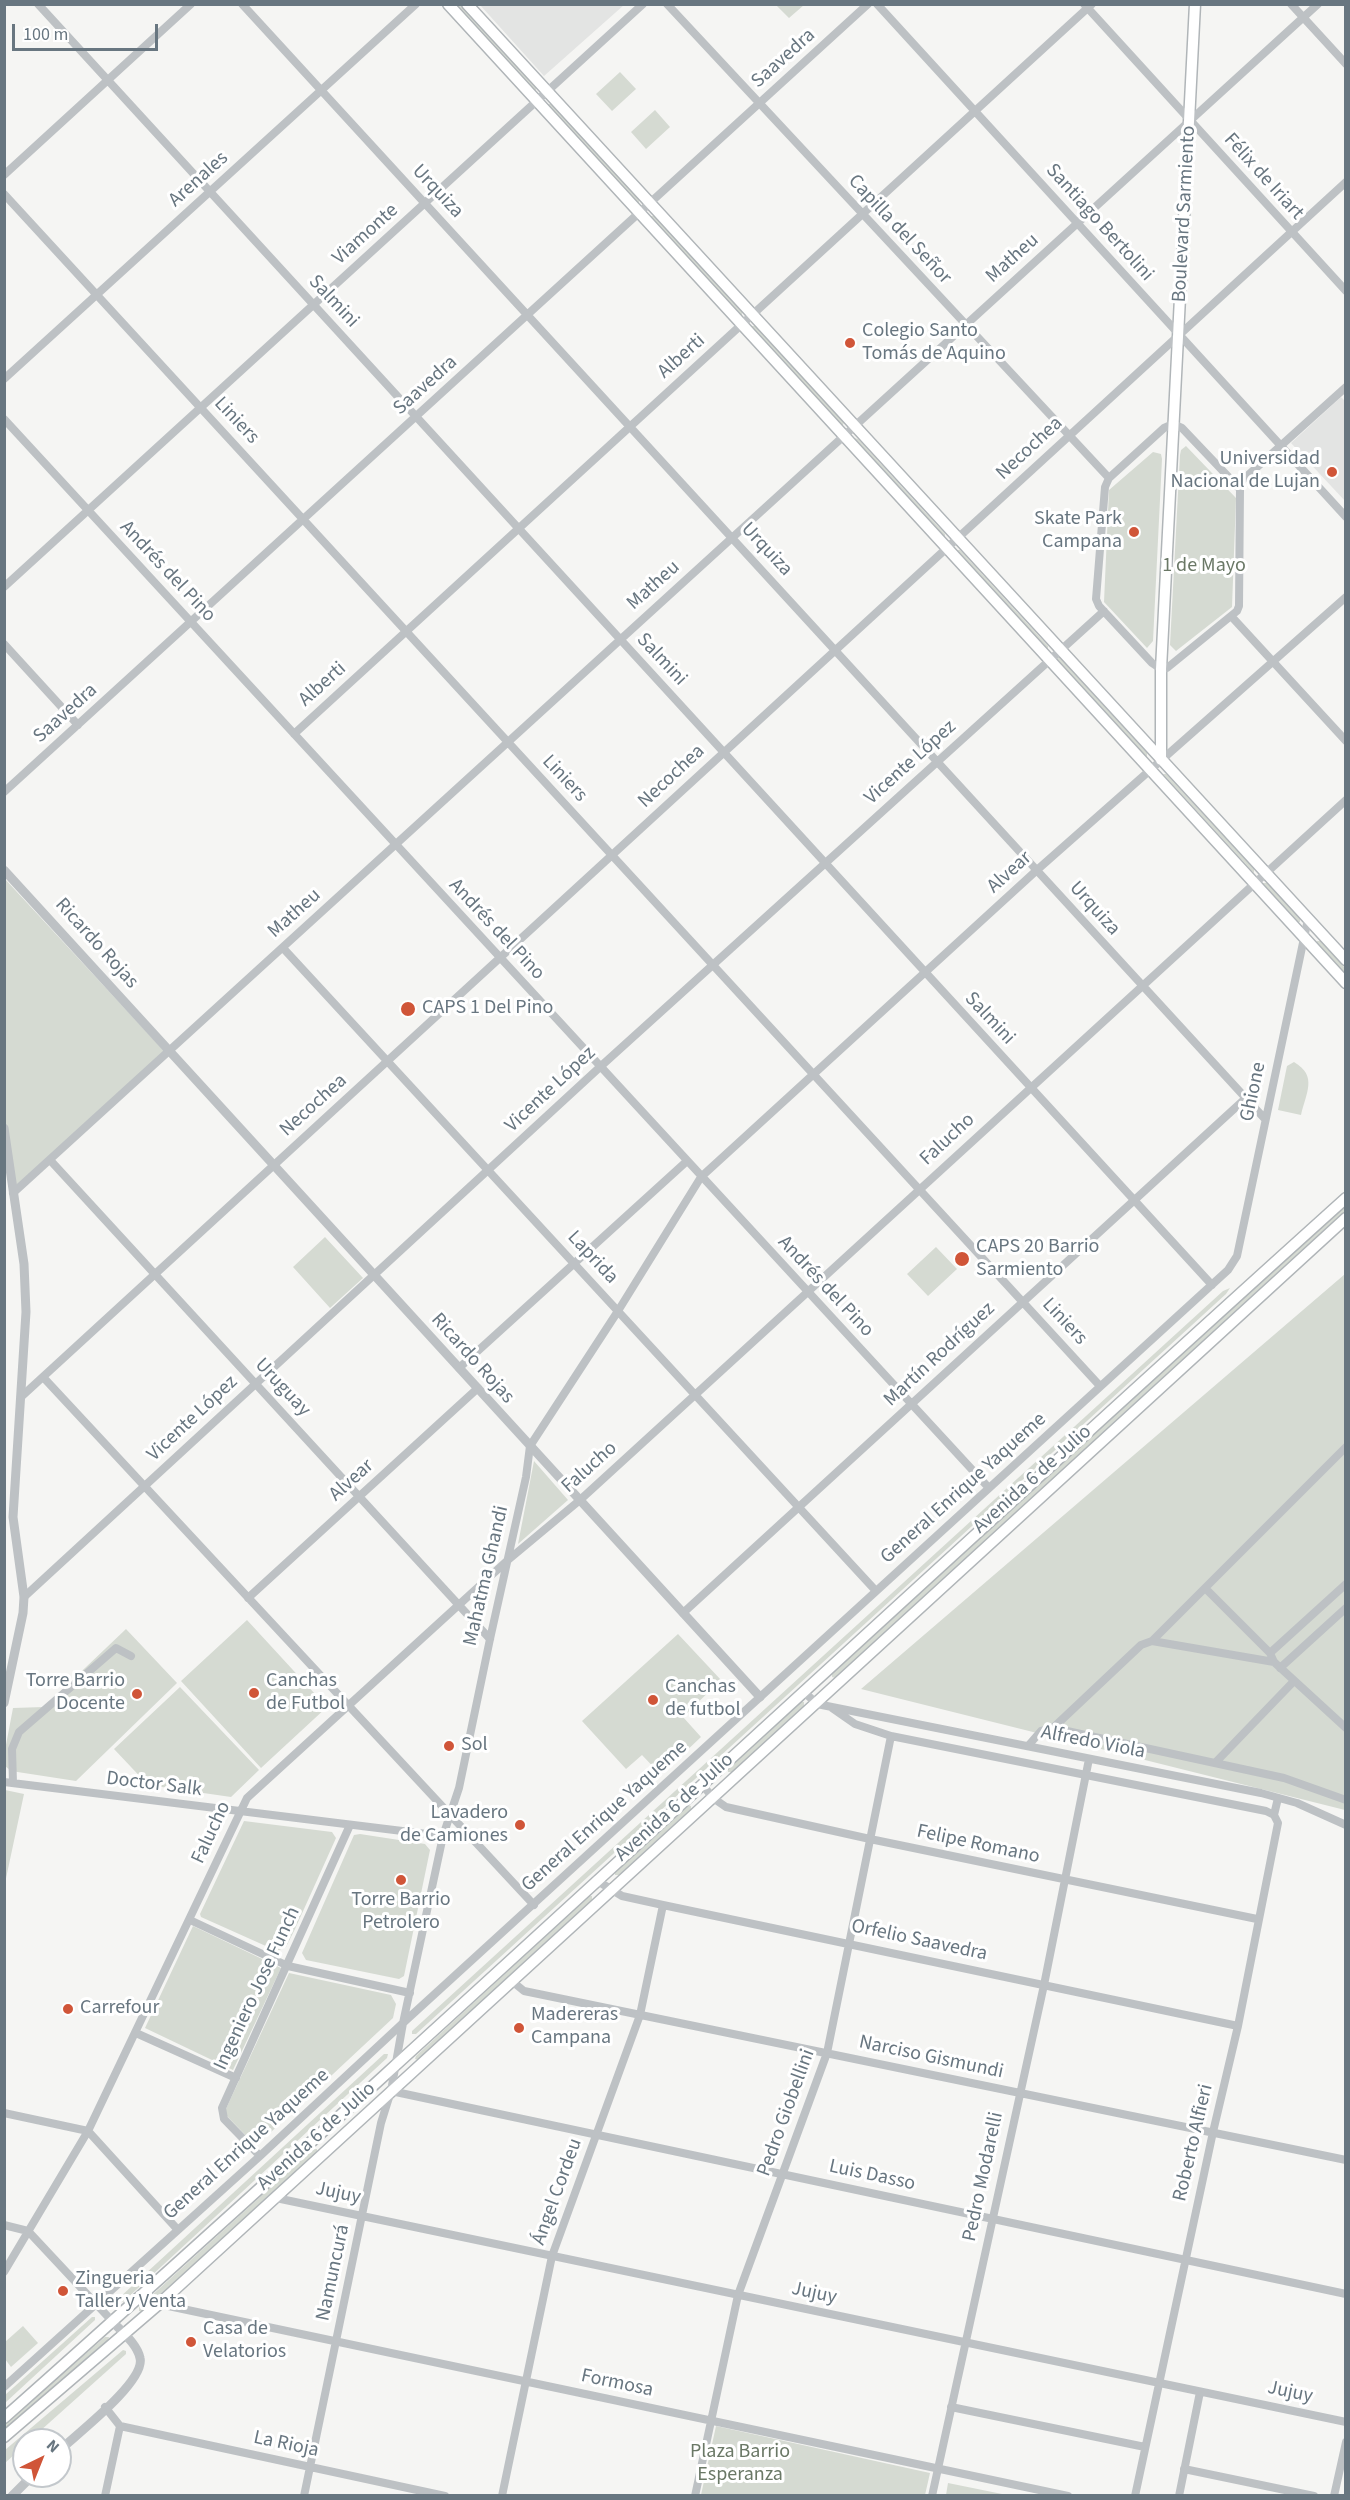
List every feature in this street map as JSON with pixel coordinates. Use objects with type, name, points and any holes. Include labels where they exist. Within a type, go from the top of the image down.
[{"type":"main road","points":[[448,4],[1346,983]]},
{"type":"main road","points":[[467,4],[1346,960]]},
{"type":"main road","name":"Boulevard Sarmiento","points":[[1161,760],[1161,669],[1195,4]]},
{"type":"main road","name":"Avenida 6 de Julio","points":[[4,2418],[396,2066],[803,1690],[1346,1198]]},
{"type":"main road","name":"Avenida 6 de Julio","points":[[4,2437],[125,2335],[276,2198],[1346,1218]]},
{"type":"street","name":"Salmini","points":[[38,4],[1212,1285]]},
{"type":"street","points":[[4,175],[191,4]]},
{"type":"street","name":"Urquiza","points":[[242,4],[1265,1119]]},
{"type":"street","name":"Arenales","points":[[4,379],[416,4]]},
{"type":"street","name":"Viamonte","points":[[4,587],[643,4]]},
{"type":"street","name":"Capilla del Señor","points":[[668,4],[1109,478]]},
{"type":"street","name":"Saavedra","points":[[4,792],[868,4]]},
{"type":"street","name":"Santiago Bertolini","points":[[877,4],[1346,517]]},
{"type":"street","points":[[1291,4],[1346,64]]},
{"type":"street","name":"Matheu","points":[[13,1193],[1318,4]]},
{"type":"street","name":"Alberti","points":[[294,734],[742,326],[1088,6]]},
{"type":"street","name":"Félix de Iriart","points":[[1088,6],[1346,291]]},
{"type":"street","name":"Necochea","points":[[21,1397],[1346,182]]},
{"type":"street","name":"Liniers","points":[[4,194],[1100,1386]]},
{"type":"street","points":[[1236,486],[1346,387]]},
{"type":"street","name":"Andrés del Pino","points":[[4,419],[988,1488]]},
{"type":"street","points":[[1173,424],[1182,428],[1240,489],[1239,606],[1238,611],[1167,668],[1161,669],[1152,663],[1104,611],[1096,599],[1105,487],[1109,478],[1164,428],[1173,424]]},
{"type":"street","name":"Alvear","points":[[701,1177],[1037,870],[1346,597]]},
{"type":"street","name":"Vicente López","points":[[24,1597],[600,1067],[1104,611]]},
{"type":"street","points":[[1231,616],[1346,741]]},
{"type":"street","points":[[4,644],[78,725]]},
{"type":"street","name":"Falucho","points":[[4,2272],[88,2131],[190,1920],[238,1812],[247,1798],[508,1560],[579,1501],[1346,800]]},
{"type":"street","name":"Ricardo Rojas","points":[[4,870],[759,1698]]},
{"type":"street","name":"Ghione","points":[[1228,1270],[1237,1256],[1308,920]]},
{"type":"street","name":"Laprida","points":[[283,948],[876,1591]]},
{"type":"street","name":"Martín Rodríguez","points":[[683,1613],[1246,1098]]},
{"type":"street","points":[[4,1128],[25,1289],[13,1517],[24,1597],[19,1635],[4,1702]]},
{"type":"street","name":"Uruguay","points":[[50,1160],[490,1639]]},
{"type":"street","points":[[459,1368],[687,1161]]},
{"type":"street","name":"Mahatma Ghandi","points":[[403,2023],[443,1836],[459,1788],[530,1448],[701,1177]]},
{"type":"street","name":"General Enrique Yaqueme","points":[[4,2387],[260,2156],[1228,1270]]},
{"type":"street","name":"Ricardo Rojas","points":[[373,1276],[476,1389]]},
{"type":"street","points":[[42,1377],[534,1905]]},
{"type":"street","name":"Alvear","points":[[248,1598],[476,1389]]},
{"type":"street","points":[[1053,1728],[1142,1645],[1152,1641],[1346,1447]]},
{"type":"street","name":"Ricardo Rojas","points":[[579,1501],[759,1698]]},
{"type":"street","points":[[1270,1653],[1346,1584]]},
{"type":"street","points":[[1205,1588],[1270,1653],[1277,1665],[1346,1728]]},
{"type":"street","points":[[1277,1665],[1346,1608]]},
{"type":"street","points":[[1152,1641],[1277,1665]]},
{"type":"street","points":[[9,1783],[12,1749],[19,1732],[116,1648],[131,1656]]},
{"type":"street","points":[[1215,1763],[1294,1681]]},
{"type":"street","points":[[803,1690],[817,1704]]},
{"type":"street","name":"Alfredo Viola","points":[[817,1704],[1278,1798],[1297,1803],[1346,1825]]},
{"type":"street","name":"Alfredo Viola","points":[[830,1707],[855,1724],[891,1736],[1266,1811],[1274,1815]]},
{"type":"street","points":[[1028,1746],[1041,1731],[1053,1728],[1284,1778],[1346,1800]]},
{"type":"street","name":"Pedro Giobellini","points":[[695,2496],[738,2295],[827,2053],[891,1736]]},
{"type":"street","name":"Pedro Modarelli","points":[[932,2496],[1044,1984],[1089,1759]]},
{"type":"street","name":"Doctor Salk","points":[[9,1783],[443,1836]]},
{"type":"street","name":"Felipe Romano","points":[[702,1784],[713,1798],[726,1807],[1257,1919]]},
{"type":"street","name":"Roberto Alfieri","points":[[1135,2496],[1212,2132],[1238,2026],[1257,1919],[1278,1823],[1274,1815],[1278,1798]]},
{"type":"street","name":"Ingeniero Jose Funch","points":[[260,2156],[221,2114],[222,2108],[350,1825]]},
{"type":"street","name":"Orfelio Saavedra","points":[[596,1880],[622,1896],[1238,2026]]},
{"type":"street","name":"Ángel Cordeu","points":[[502,2496],[552,2256],[640,2015],[663,1905]]},
{"type":"street","points":[[190,1920],[288,1965],[410,1993]]},
{"type":"street","name":"Narciso Gismundi","points":[[513,1982],[524,1991],[1346,2160]]},
{"type":"street","name":"Namuncurá","points":[[304,2496],[381,2123],[391,2091],[403,2023]]},
{"type":"street","points":[[136,2033],[236,2078]]},
{"type":"street","name":"Luis Dasso","points":[[391,2091],[1346,2294]]},
{"type":"street","points":[[4,2113],[88,2131],[178,2230]]},
{"type":"street","name":"Jujuy","points":[[276,2198],[1346,2422]]},
{"type":"street","points":[[4,2225],[28,2230],[125,2335],[135,2347],[141,2360],[139,2370],[129,2386],[72,2439]]},
{"type":"street","name":"Formosa","points":[[159,2304],[1068,2496]]},
{"type":"street","points":[[1179,2496],[1200,2392]]},
{"type":"street","points":[[105,2407],[120,2427],[105,2496]]},
{"type":"street","points":[[951,2407],[1145,2447]]},
{"type":"street","name":"La Rioja","points":[[120,2427],[445,2496]]},
{"type":"street","points":[[1334,2496],[1346,2442]]},
{"type":"street","points":[[1184,2469],[1314,2496]]},
{"type":"shaded area","points":[[480,5],[624,5],[544,76]]},
{"type":"shaded area","name":"Universidad Nacional de Lujan","points":[[1341,397],[1346,402],[1345,501],[1291,443]]},
{"type":"green space","points":[[453,5],[460,5],[536,88],[536,91],[534,92]]},
{"type":"green space","points":[[776,5],[804,5],[789,18]]},
{"type":"green space","points":[[620,72],[636,89],[612,111],[596,94]]},
{"type":"green space","points":[[548,104],[551,104],[639,199],[639,203],[637,204]]},
{"type":"green space","points":[[655,110],[670,127],[646,149],[631,132]]},
{"type":"green space","points":[[650,216],[654,216],[742,311],[742,315],[740,316]]},
{"type":"green space","points":[[756,326],[844,422],[843,425],[841,426],[751,328]]},
{"type":"green space","points":[[858,439],[945,534],[945,538],[853,440]]},
{"type":"green space","name":"1 de Mayo","points":[[1186,446],[1236,498],[1232,607],[1176,651],[1170,645],[1180,455],[1181,450]]},
{"type":"green space","name":"1 de Mayo","points":[[1153,452],[1161,454],[1162,459],[1153,641],[1147,648],[1104,602],[1109,490]]},
{"type":"green space","points":[[957,550],[960,550],[1048,646],[1048,650]]},
{"type":"green space","points":[[1056,657],[1059,657],[1147,753],[1147,757],[1056,661]]},
{"type":"green space","points":[[1163,774],[1166,774],[1254,869],[1254,873]]},
{"type":"green space","points":[[4,878],[166,1053],[13,1193],[4,1128]]},
{"type":"green space","points":[[1267,883],[1300,918],[1300,922],[1296,922],[1262,885]]},
{"type":"green space","points":[[1317,941],[1321,941],[1345,968],[1345,975],[1317,945]]},
{"type":"green space","points":[[1294,1062],[1306,1073],[1308,1079],[1301,1115],[1278,1110],[1287,1066]]},
{"type":"green space","points":[[1345,1206],[1345,1212],[835,1678],[832,1677],[832,1674]]},
{"type":"green space","points":[[325,1237],[363,1278],[330,1308],[293,1267]]},
{"type":"green space","points":[[936,1247],[957,1269],[928,1296],[907,1274]]},
{"type":"green space","points":[[1345,1274],[1345,1810],[861,1689]]},
{"type":"green space","points":[[1230,1288],[416,2034],[412,2034],[412,2031],[1223,1291]]},
{"type":"green space","points":[[534,1461],[568,1500],[518,1544]]},
{"type":"green space","points":[[247,1620],[327,1707],[261,1768],[181,1681]]},
{"type":"green space","points":[[126,1629],[177,1683],[76,1781],[11,1771],[5,1766],[5,1750],[13,1708],[44,1707]]},
{"type":"green space","points":[[678,1634],[721,1680],[683,1717],[701,1737],[661,1775],[642,1755],[626,1769],[582,1721]]},
{"type":"green space","points":[[180,1687],[259,1770],[231,1797],[148,1785],[114,1749]]},
{"type":"green space","points":[[801,1702],[804,1702],[804,1706],[732,1772],[728,1772],[728,1768]]},
{"type":"green space","points":[[4,1790],[24,1794],[5,1883]]},
{"type":"green space","points":[[688,1805],[691,1809],[619,1875],[615,1875],[615,1872]]},
{"type":"green space","points":[[244,1821],[332,1832],[336,1838],[286,1947],[277,1951],[201,1917],[200,1914]]},
{"type":"green space","points":[[354,1835],[425,1844],[430,1850],[404,1976],[399,1979],[306,1960],[302,1953]]},
{"type":"green space","points":[[589,1896],[592,1896],[592,1900],[419,2060],[415,2059],[416,2056]]},
{"type":"green space","points":[[193,1926],[281,1968],[233,2070],[145,2028]]},
{"type":"green space","points":[[289,1973],[391,1995],[396,2004],[393,2018],[256,2146],[224,2113]]},
{"type":"green space","points":[[384,2054],[388,2054],[387,2058],[123,2302],[119,2301],[119,2298]]},
{"type":"green space","points":[[313,2149],[317,2149],[317,2152],[143,2311],[139,2311],[139,2307]]},
{"type":"green space","points":[[92,2317],[95,2317],[95,2320],[5,2403],[5,2395]]},
{"type":"green space","points":[[23,2326],[38,2343],[11,2367],[5,2359],[5,2342]]},
{"type":"green space","points":[[105,2337],[109,2337],[108,2341],[5,2431],[4,2424]]},
{"type":"green space","points":[[123,2350],[126,2351],[126,2354],[43,2428],[31,2428]]},
{"type":"green space","name":"Plaza Barrio Esperanza","points":[[716,2426],[930,2473],[925,2495],[701,2495]]},
{"type":"green space","points":[[12,2444],[12,2457],[5,2463],[5,2450]]},
{"type":"green space","points":[[948,2483],[1007,2495],[946,2495]]},
{"type":"place","name":"Colegio Santo Tomás de Aquino","points":[[850,343]]},
{"type":"place","name":"Universidad Nacional de Lujan","points":[[1332,472]]},
{"type":"place","name":"Skate Park Campana","points":[[1134,532]]},
{"type":"place","name":"CAPS 1 Del Pino","points":[[408,1009]]},
{"type":"place","name":"CAPS 20 Barrio Sarmiento","points":[[962,1259]]},
{"type":"place","name":"Canchas de Futbol","points":[[254,1693]]},
{"type":"place","name":"Torre Barrio Docente","points":[[137,1694]]},
{"type":"place","name":"Canchas de futbol","points":[[653,1700]]},
{"type":"place","name":"Sol","points":[[449,1746]]},
{"type":"place","name":"Lavadero de Camiones","points":[[520,1825]]},
{"type":"place","name":"Torre Barrio Petrolero","points":[[401,1880]]},
{"type":"place","name":"Carrefour","points":[[68,2009]]},
{"type":"place","name":"Madereras Campana","points":[[519,2028]]},
{"type":"place","name":"Zingueria Taller y Venta","points":[[63,2291]]},
{"type":"place","name":"Casa de Velatorios","points":[[191,2342]]}]
